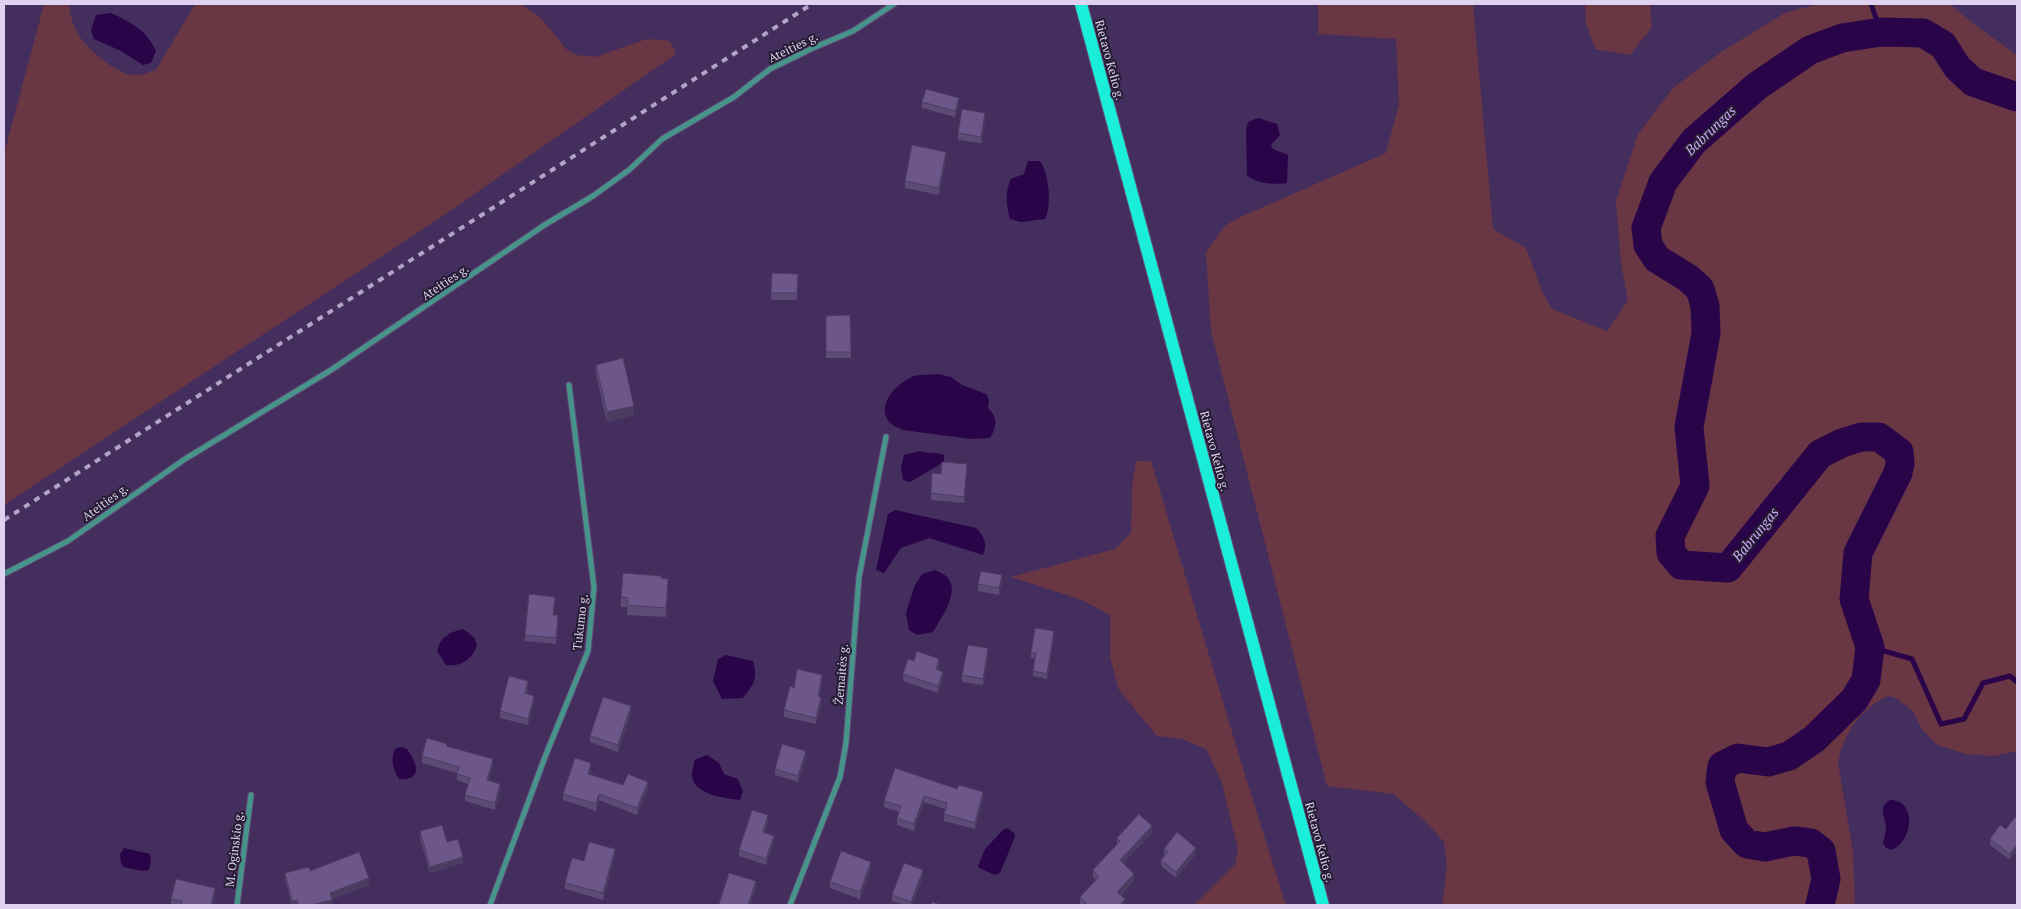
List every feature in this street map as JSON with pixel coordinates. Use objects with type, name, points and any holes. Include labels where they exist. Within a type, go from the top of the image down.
[{"type":"main road","name":"Rietavo Kelio g.","points":[[1081,4],[1323,905]]},
{"type":"street","name":"Ateities g.","points":[[4,574],[68,541],[185,459],[331,370],[546,224],[593,196],[629,170],[662,139],[734,97],[770,69],[852,31],[894,4]]},
{"type":"street","name":"Tukumo g.","points":[[490,905],[544,757],[588,651],[594,587],[569,385]]},
{"type":"street","name":"Žemaitės g.","points":[[790,905],[840,777],[846,743],[859,577],[886,437]]},
{"type":"street","name":"M. Oginskio g.","points":[[237,905],[251,794]]},
{"type":"shaded area","points":[[44,4],[69,4],[74,25],[84,42],[112,66],[133,75],[156,70],[195,4],[521,4],[541,18],[566,49],[576,55],[595,57],[647,39],[670,41],[676,54],[440,218],[4,505],[4,154]]},
{"type":"shaded area","points":[[1318,4],[1473,4],[1493,229],[1526,248],[1542,291],[1552,309],[1607,331],[1628,300],[1621,264],[1616,201],[1638,134],[1673,88],[1724,50],[1785,13],[1818,4],[1950,4],[1975,25],[2017,55],[2017,751],[1994,756],[1966,754],[1937,745],[1922,729],[1912,710],[1896,698],[1888,696],[1870,707],[1849,732],[1840,752],[1838,763],[1853,852],[1855,905],[1442,905],[1447,866],[1444,842],[1426,822],[1393,794],[1327,786],[1211,331],[1206,252],[1225,226],[1236,219],[1386,153],[1399,104],[1396,39],[1318,34]]},
{"type":"shaded area","points":[[1585,4],[1650,4],[1652,27],[1630,55],[1595,49],[1586,23]]},
{"type":"shaded area","points":[[111,13],[131,23],[148,37],[156,51],[151,63],[143,65],[121,51],[94,39],[91,30],[96,15]]},
{"type":"shaded area","points":[[1258,118],[1277,124],[1280,135],[1271,145],[1273,149],[1288,155],[1287,183],[1272,184],[1260,182],[1247,175],[1246,129],[1248,122]]},
{"type":"shaded area","points":[[1028,161],[1040,161],[1046,174],[1049,198],[1045,219],[1021,222],[1010,219],[1007,193],[1011,179],[1024,174]]},
{"type":"shaded area","points":[[938,374],[951,377],[962,385],[986,394],[989,400],[988,408],[995,419],[994,430],[990,438],[971,439],[903,430],[888,421],[885,406],[896,387],[914,376]]},
{"type":"shaded area","points":[[920,451],[944,455],[944,462],[910,482],[903,480],[901,467],[904,455]]},
{"type":"shaded area","points":[[1136,461],[1151,461],[1286,905],[1194,905],[1235,864],[1238,850],[1222,783],[1206,749],[1182,739],[1157,736],[1119,690],[1110,657],[1110,615],[1082,600],[1011,577],[1115,549],[1131,533],[1132,487]]},
{"type":"shaded area","points":[[895,510],[976,528],[984,540],[983,555],[929,538],[901,548],[884,573],[876,570],[888,514]]},
{"type":"shaded area","points":[[935,570],[945,575],[950,582],[951,596],[945,612],[933,632],[917,635],[909,630],[906,613],[914,587],[922,574]]},
{"type":"shaded area","points":[[463,629],[474,637],[477,645],[475,650],[466,661],[457,665],[446,665],[437,651],[438,646],[446,636]]},
{"type":"shaded area","points":[[726,655],[753,661],[754,681],[743,698],[722,699],[713,681],[718,659]]},
{"type":"shaded area","points":[[400,747],[406,748],[415,764],[415,773],[407,779],[399,779],[393,764],[395,749]]},
{"type":"shaded area","points":[[707,755],[719,763],[724,774],[738,779],[743,792],[740,800],[711,794],[698,787],[694,782],[692,774],[694,760]]},
{"type":"shaded area","points":[[1890,800],[1899,802],[1905,807],[1909,822],[1908,831],[1904,839],[1891,850],[1886,848],[1883,843],[1886,826],[1883,810],[1886,803]]},
{"type":"shaded area","points":[[1007,828],[1014,833],[1015,837],[1000,873],[995,875],[979,868],[978,866],[985,849]]},
{"type":"shaded area","points":[[124,848],[150,854],[149,870],[142,871],[123,867],[120,854]]},
{"type":"building","points":[[926,89],[959,98],[955,111],[922,102]]},
{"type":"building","points":[[962,109],[985,113],[981,137],[958,133]]},
{"type":"building","points":[[912,145],[946,152],[939,188],[905,181]]},
{"type":"building","points":[[772,273],[798,274],[797,293],[771,293]]},
{"type":"building","points":[[850,315],[851,352],[826,352],[826,316]]},
{"type":"building","points":[[623,358],[634,406],[607,412],[596,365]]},
{"type":"building","points":[[942,462],[967,464],[964,497],[931,493],[932,473],[941,474]]},
{"type":"building","points":[[981,571],[1002,575],[999,588],[978,584]]},
{"type":"building","points":[[623,573],[661,576],[661,578],[668,579],[666,608],[627,605],[628,598],[621,597]]},
{"type":"building","points":[[529,594],[555,597],[553,615],[558,615],[556,638],[525,635]]},
{"type":"building","points":[[1035,628],[1054,631],[1047,674],[1033,671],[1036,653],[1031,653]]},
{"type":"building","points":[[968,645],[988,648],[983,679],[962,675]]},
{"type":"building","points":[[917,651],[939,659],[936,669],[943,672],[938,686],[903,674],[908,659],[914,661]]},
{"type":"building","points":[[797,669],[822,675],[818,696],[821,697],[816,718],[784,710],[790,686],[794,688]]},
{"type":"building","points":[[509,676],[528,681],[525,693],[534,696],[528,719],[500,711]]},
{"type":"building","points":[[603,697],[631,706],[618,745],[590,736]]},
{"type":"building","points":[[427,738],[447,744],[446,746],[493,759],[487,780],[500,784],[495,803],[465,795],[470,778],[457,774],[459,767],[422,756]]},
{"type":"building","points":[[782,744],[806,751],[798,776],[775,769]]},
{"type":"building","points":[[575,758],[591,763],[588,774],[623,785],[628,774],[648,782],[637,808],[599,794],[596,804],[563,794]]},
{"type":"building","points":[[895,768],[957,789],[959,785],[983,792],[975,823],[944,814],[947,803],[924,796],[914,824],[897,818],[901,806],[884,801]]},
{"type":"building","points":[[752,810],[768,815],[763,832],[774,836],[766,859],[739,850]]},
{"type":"building","points":[[1139,814],[1152,826],[1120,860],[1134,874],[1117,892],[1125,899],[1120,905],[1088,905],[1080,897],[1099,877],[1093,870],[1120,841],[1117,838]]},
{"type":"building","points":[[2015,817],[2017,818],[2017,845],[2010,854],[1990,839],[2000,825],[2006,829]]},
{"type":"building","points":[[442,825],[447,842],[458,839],[463,857],[430,867],[420,831]]},
{"type":"building","points":[[1177,832],[1196,848],[1176,872],[1161,860],[1168,852],[1164,849]]},
{"type":"building","points":[[589,842],[615,849],[603,893],[565,883],[572,858],[584,861]]},
{"type":"building","points":[[841,851],[871,862],[860,892],[830,882]]},
{"type":"building","points":[[359,852],[369,878],[330,893],[332,900],[311,905],[299,905],[297,900],[292,901],[285,873],[309,867],[310,871]]},
{"type":"building","points":[[904,863],[923,870],[911,902],[892,895]]},
{"type":"building","points":[[729,873],[756,881],[748,905],[719,904]]},
{"type":"building","points":[[176,879],[215,888],[211,905],[181,905],[182,901],[171,899]]},
{"type":"building","points":[[932,902],[943,905],[931,905]]},
{"type":"waterway","points":[[1871,4],[1881,32]]},
{"type":"waterway","name":"Babrungas","points":[[1820,905],[1826,879],[1821,851],[1811,843],[1794,841],[1765,847],[1747,844],[1734,830],[1720,782],[1722,766],[1738,758],[1768,762],[1789,756],[1814,739],[1854,700],[1866,680],[1870,647],[1854,599],[1858,553],[1898,473],[1900,463],[1899,452],[1879,437],[1861,437],[1842,443],[1820,454],[1728,568],[1681,565],[1671,553],[1670,536],[1695,486],[1689,427],[1706,333],[1705,306],[1700,289],[1688,278],[1657,259],[1648,245],[1646,228],[1663,182],[1694,141],[1757,86],[1810,50],[1842,38],[1881,32],[1923,33],[1943,45],[1957,67],[1973,82],[2017,97]]},
{"type":"waterway","points":[[1870,647],[1912,659],[1941,724],[1964,719],[1983,683],[2010,676],[2017,682]]},
{"type":"railway","points":[[4,520],[812,4]]}]
